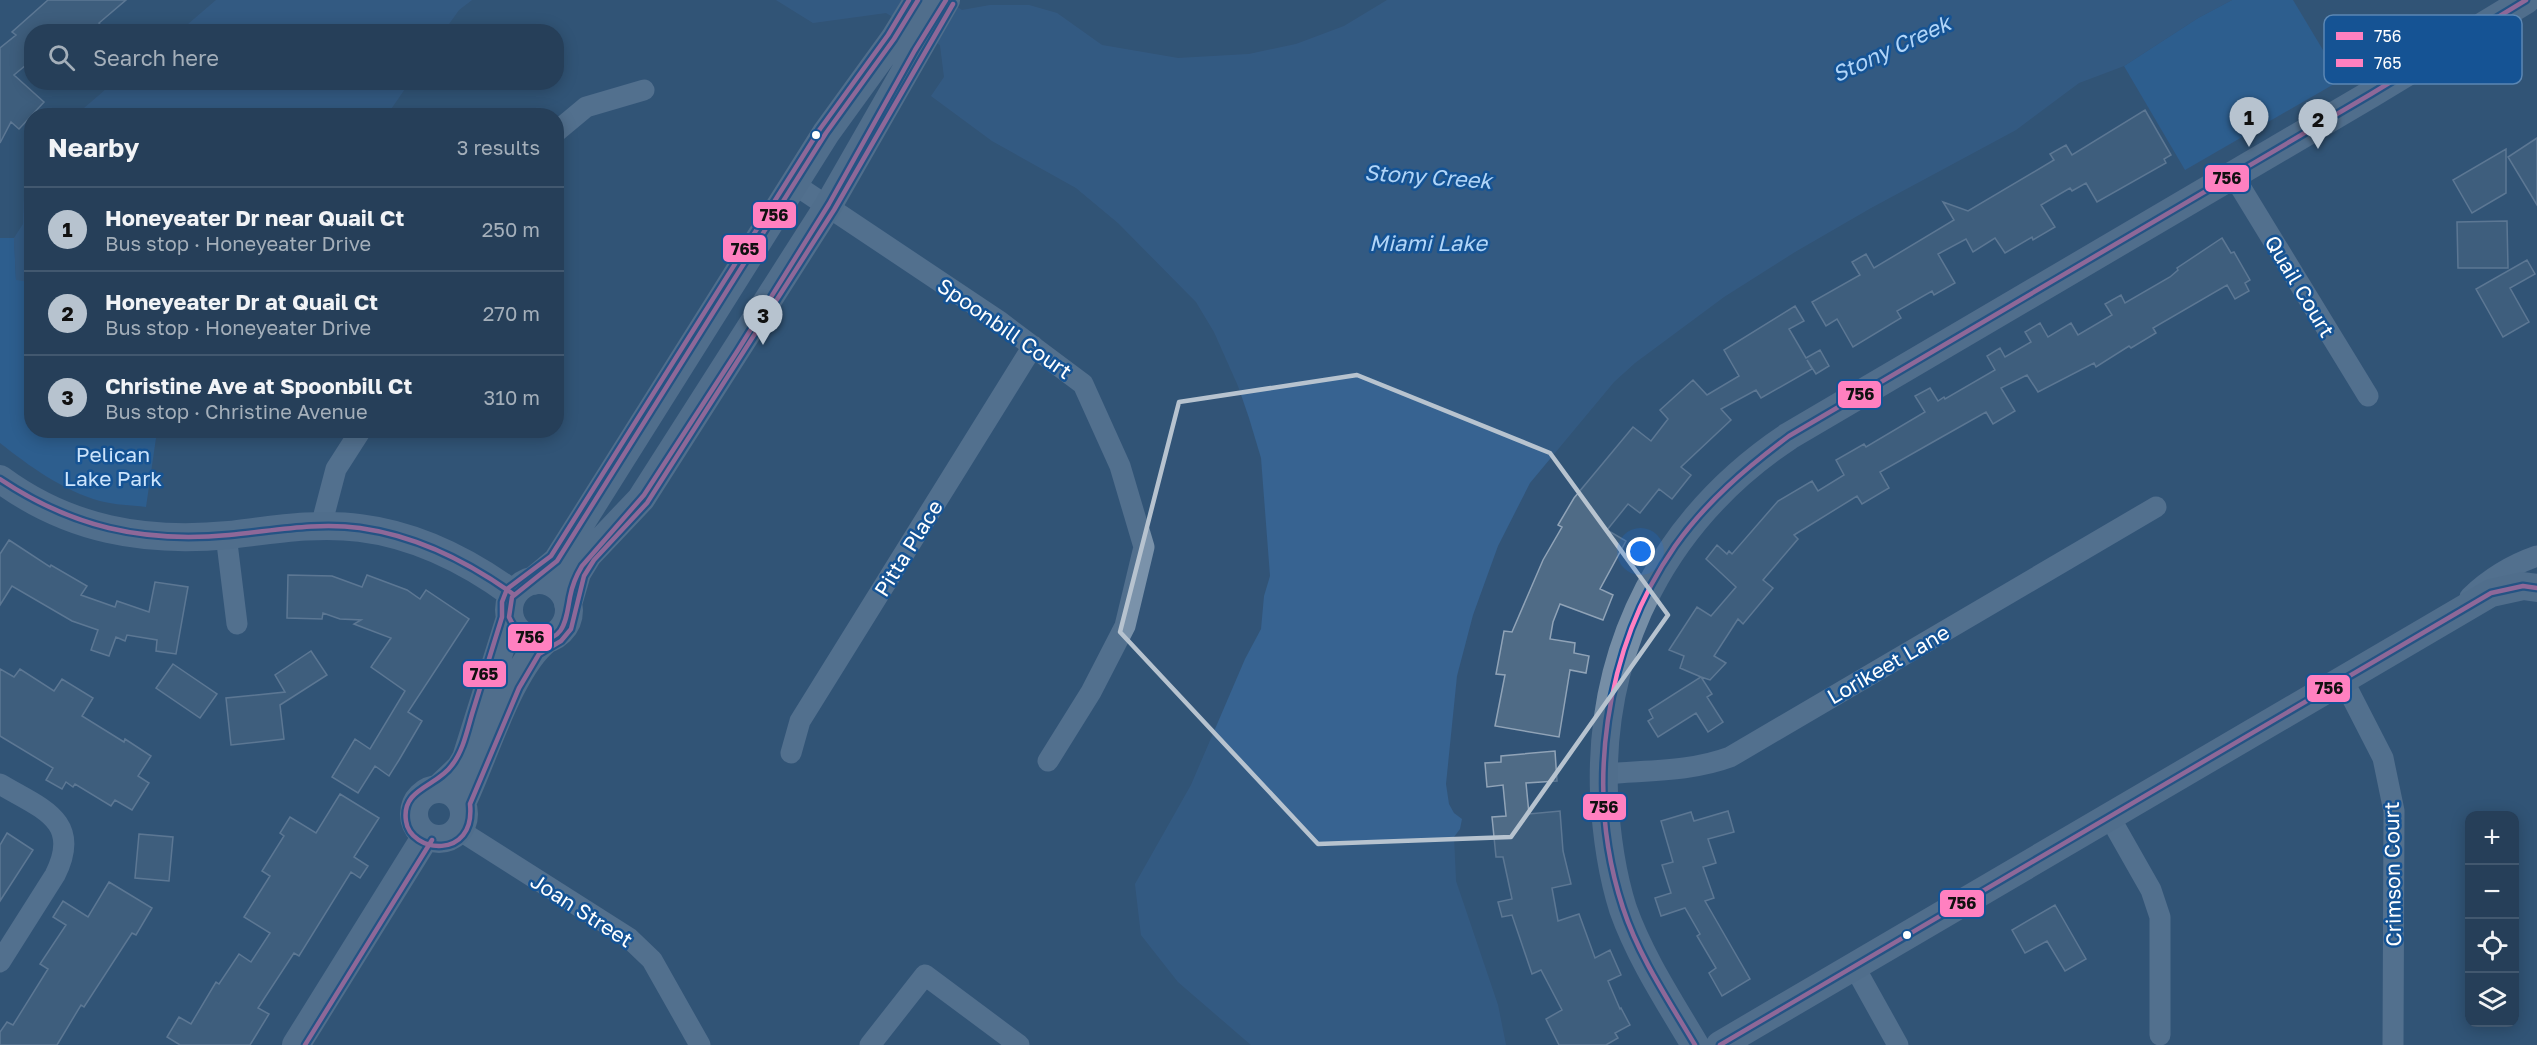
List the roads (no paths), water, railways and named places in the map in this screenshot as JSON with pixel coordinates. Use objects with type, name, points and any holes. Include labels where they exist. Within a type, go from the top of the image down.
[{"type":"street","points":[[453,807],[512,685],[534,649],[556,635],[564,626],[574,580],[588,555],[641,499],[828,206],[904,46],[918,0]]},
{"type":"street","points":[[453,807],[423,794],[414,808],[415,824],[426,836],[440,840],[454,835],[453,807],[460,768],[466,758],[519,598],[557,561],[826,134],[946,0]]},
{"type":"street","points":[[2504,15],[2526,0]]},
{"type":"street","points":[[1695,1045],[1641,952],[1623,907],[1613,872],[1606,830],[1604,774],[1606,724],[1616,670],[1635,616],[1675,546],[1720,493],[1755,462],[1790,436],[2387,84]]},
{"type":"street","points":[[564,125],[586,107],[644,90]]},
{"type":"street","name":"Quail Court","points":[[2233,175],[2368,396]]},
{"type":"street","name":"Spoonbill Court","points":[[794,184],[1033,346],[1083,384],[1120,466],[1144,547],[1125,626],[1091,692],[1048,761]]},
{"type":"street","name":"Pitta Place","points":[[791,753],[800,721],[1033,346]]},
{"type":"street","points":[[321,526],[336,469],[357,438]]},
{"type":"street","points":[[1,482],[50,508],[100,529],[154,538],[188,538],[321,526],[360,528],[399,536],[449,553],[486,574],[519,598]]},
{"type":"street","name":"Lorikeet Lane","points":[[1604,774],[1688,768],[1730,757],[2156,507]]},
{"type":"street","points":[[226,535],[237,624]]},
{"type":"street","points":[[2450,616],[2484,583],[2515,564],[2537,556]]},
{"type":"street","points":[[547,639],[535,640],[523,636],[512,625],[519,598],[545,581],[554,584],[563,592],[568,604]]},
{"type":"street","points":[[1720,1045],[2342,678],[2491,593],[2505,588],[2523,586],[2537,588]]},
{"type":"street","name":"Crimson Court","points":[[2342,678],[2383,758],[2394,811],[2393,1045]]},
{"type":"street","points":[[0,784],[47,813],[59,824],[65,839],[62,861],[55,875],[0,962]]},
{"type":"street","name":"Joan Street","points":[[453,807],[629,938],[652,960],[700,1045]]},
{"type":"street","points":[[2109,816],[2151,890],[2160,917],[2160,1035]]},
{"type":"street","points":[[296,1045],[426,836]]},
{"type":"street","points":[[1854,966],[1898,1045]]},
{"type":"street","points":[[870,1045],[925,975],[1019,1045]]},
{"type":"water","points":[[216,0],[472,0],[459,10],[449,24],[188,24]]},
{"type":"water","name":"Miami Lake","points":[[776,0],[947,0],[962,10],[990,5],[1029,5],[1057,13],[1102,45],[1178,58],[1249,54],[1296,44],[1344,26],[1387,0],[2232,0],[2198,18],[2124,66],[2079,83],[2016,130],[1795,252],[1724,297],[1635,363],[1614,382],[1530,483],[1498,546],[1473,615],[1457,676],[1446,784],[1449,804],[1454,813],[1462,819],[1460,829],[1454,837],[1456,881],[1498,1005],[1506,1045],[1251,1045],[1178,982],[1141,935],[1135,884],[1191,785],[1245,659],[1261,629],[1264,596],[1270,576],[1261,458],[1238,386],[1214,332],[1196,302],[1118,223],[1076,188],[992,141],[931,96],[944,77],[940,45],[886,13],[813,23]]},
{"type":"water","points":[[105,90],[404,90],[392,108],[84,108]]},
{"type":"water","points":[[24,195],[24,281],[16,280],[14,238],[23,224]]},
{"type":"place","name":"Honeyeater Dr near Quail Ct","points":[[2249,147]]},
{"type":"place","name":"Honeyeater Dr at Quail Ct","points":[[2318,149]]},
{"type":"place","name":"Christine Ave at Spoonbill Ct","points":[[763,345]]},
{"type":"water label","name":"Stony Creek","points":[[1891,48]]},
{"type":"water label","name":"Stony Creek","points":[[1428,176]]},
{"type":"park label","name":"Pelican Lake Park","points":[[113,466]]}]
